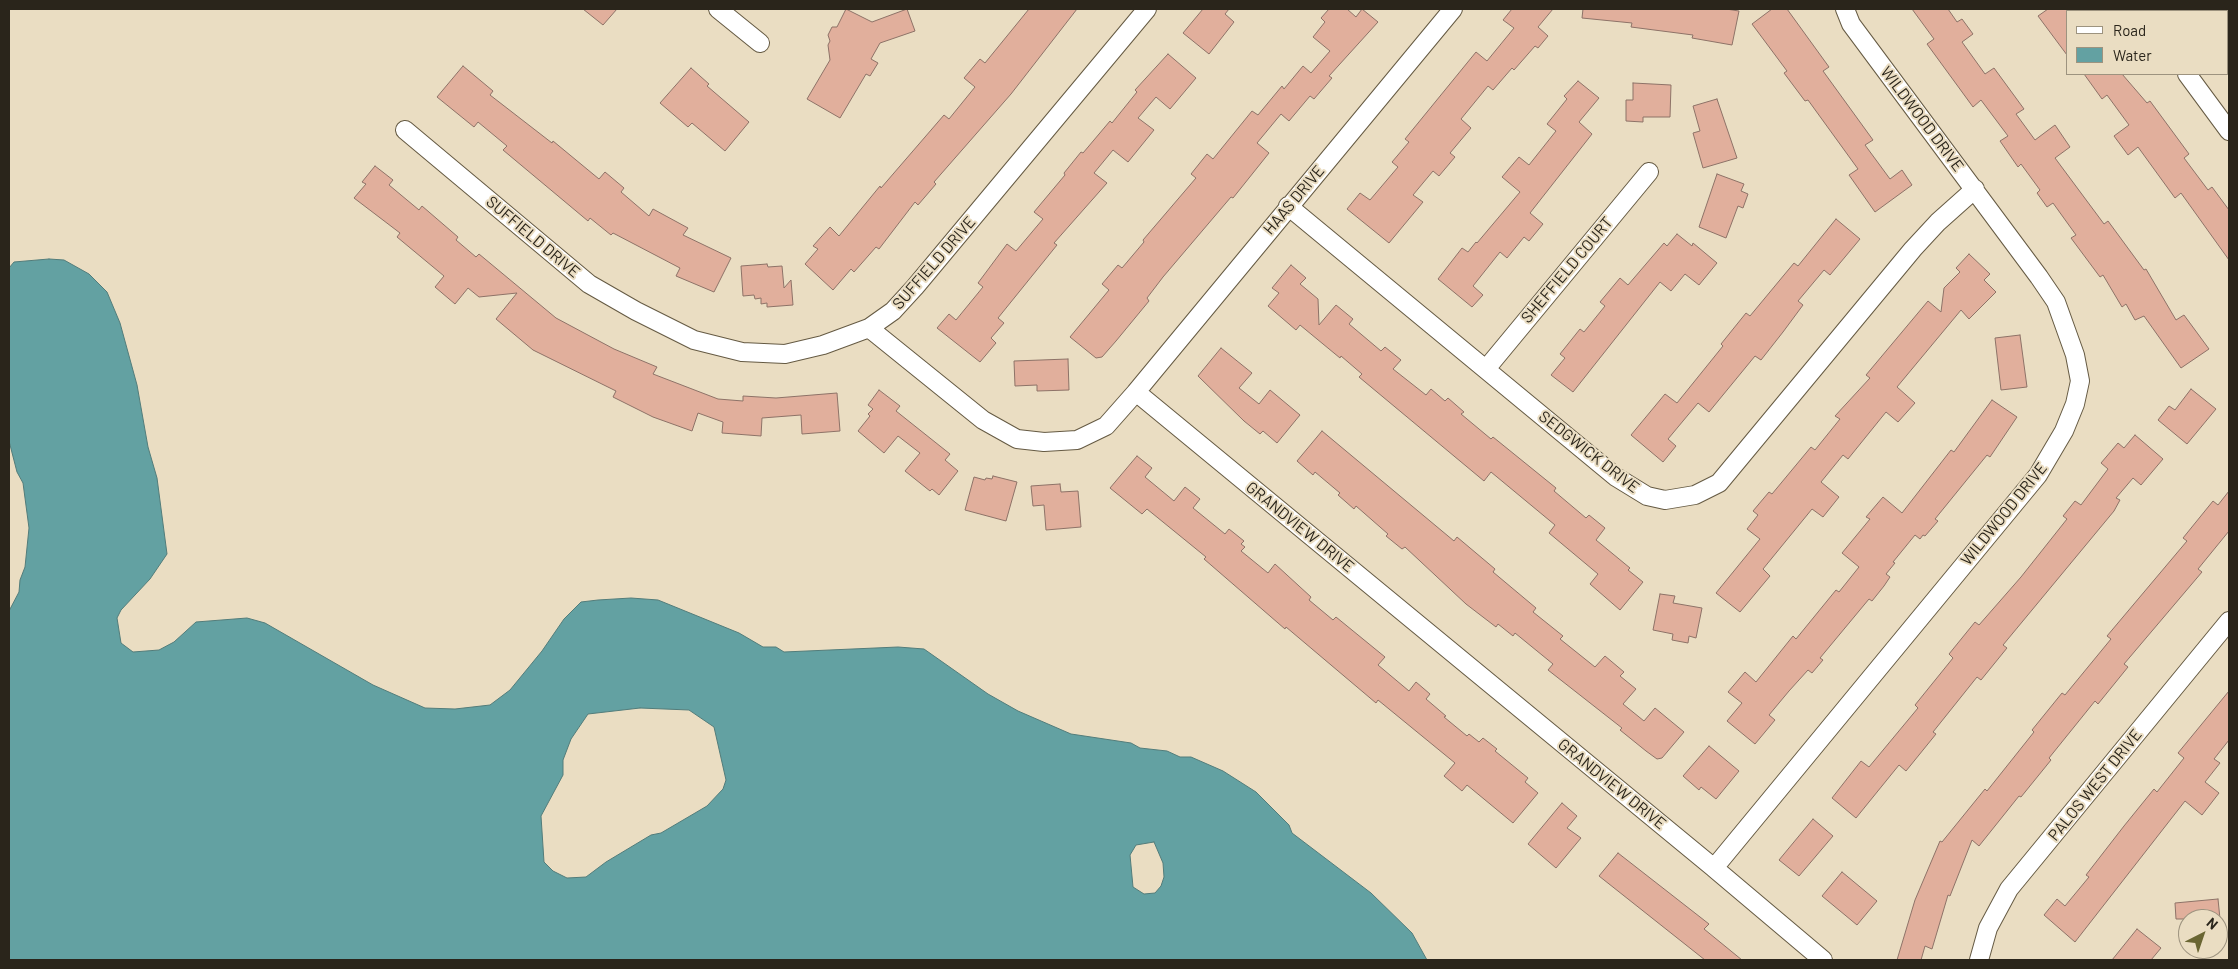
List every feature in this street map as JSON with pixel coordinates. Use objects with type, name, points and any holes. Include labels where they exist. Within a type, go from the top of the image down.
[{"type":"street","points":[[718,9],[760,43]]},
{"type":"street","name":"SUFFIELD DRIVE","points":[[405,130],[589,284],[636,311],[694,340],[742,352],[785,354],[823,345],[869,328],[893,311],[1147,9]]},
{"type":"street","name":"HAAS DRIVE","points":[[1136,392],[1452,9]]},
{"type":"street","name":"WILDWOOD DRIVE","points":[[1714,868],[2038,475],[2064,432],[2075,404],[2080,382],[2075,355],[2056,302],[1851,24],[1844,9]]},
{"type":"street","points":[[2188,75],[2229,131]]},
{"type":"street","name":"SHEFFIELD COURT","points":[[1486,369],[1649,172]]},
{"type":"street","name":"SEDGWICK DRIVE","points":[[1288,206],[1632,488],[1647,496],[1665,500],[1695,495],[1719,483],[1898,266],[1938,222],[1974,189]]},
{"type":"street","points":[[869,328],[984,420],[1017,439],[1044,442],[1077,440],[1106,426],[1136,392]]},
{"type":"street","name":"GRANDVIEW DRIVE","points":[[1136,392],[1714,868]]},
{"type":"street","name":"PALOS WEST DRIVE","points":[[1979,960],[1988,928],[2009,889],[2229,621]]},
{"type":"street","points":[[1714,868],[1823,960]]},
{"type":"water","points":[[49,259],[64,260],[89,274],[107,292],[120,323],[137,385],[148,447],[157,478],[167,554],[150,579],[121,610],[117,618],[121,643],[133,652],[159,650],[174,642],[196,622],[247,618],[265,623],[373,685],[425,708],[455,709],[490,705],[510,690],[542,651],[564,619],[581,602],[631,598],[658,600],[739,633],[763,647],[776,647],[784,652],[898,647],[924,649],[988,694],[1018,711],[1071,734],[1131,743],[1140,748],[1167,751],[1180,757],[1191,757],[1223,771],[1256,792],[1289,825],[1292,833],[1371,893],[1412,933],[1427,960],[9,960],[9,611],[19,592],[20,580],[25,567],[29,528],[23,483],[17,472],[9,441],[9,268],[14,262]],"holes":[[[640,708],[689,710],[714,727],[726,780],[723,789],[707,806],[661,833],[651,835],[606,862],[586,877],[567,878],[553,871],[544,862],[541,816],[563,775],[563,760],[571,739],[588,714]],[[1154,842],[1163,863],[1164,877],[1161,886],[1155,893],[1144,894],[1133,887],[1130,855],[1136,845]]]},
{"type":"building","points":[[583,9],[617,9],[603,25]]},
{"type":"building","points":[[846,9],[872,22],[907,9],[915,31],[880,43],[871,59],[878,63],[870,76],[866,74],[840,118],[807,99],[830,60],[828,45],[830,41],[828,35],[832,27],[837,27]]},
{"type":"building","points":[[1029,9],[1077,9],[1011,94],[934,182],[936,184],[918,205],[915,202],[879,249],[876,247],[854,272],[851,269],[833,290],[805,264],[818,249],[813,246],[830,227],[839,236],[880,186],[881,188],[944,115],[949,119],[975,87],[964,78],[980,59],[985,63]]},
{"type":"building","points":[[1203,9],[1229,9],[1225,14],[1234,22],[1209,54],[1183,33]]},
{"type":"building","points":[[1329,9],[1347,9],[1356,17],[1362,9],[1378,22],[1329,76],[1332,78],[1314,99],[1310,96],[1289,121],[1281,114],[1257,143],[1269,153],[1233,198],[1231,197],[1163,277],[1147,298],[1149,301],[1116,341],[1102,357],[1096,358],[1070,337],[1109,290],[1102,284],[1118,265],[1122,268],[1144,242],[1143,240],[1196,178],[1191,174],[1207,154],[1213,159],[1252,111],[1258,115],[1282,86],[1284,89],[1303,66],[1311,73],[1330,51],[1313,37],[1325,22],[1321,18]]},
{"type":"building","points":[[1512,9],[1553,9],[1538,27],[1548,36],[1538,48],[1535,46],[1514,70],[1512,68],[1493,90],[1488,86],[1461,119],[1471,128],[1450,153],[1455,157],[1439,176],[1433,171],[1413,195],[1423,202],[1389,243],[1347,209],[1360,193],[1370,200],[1398,167],[1392,162],[1409,142],[1405,139],[1476,52],[1487,61],[1514,28],[1503,20]]},
{"type":"building","points":[[1583,9],[1726,9],[1739,11],[1732,45],[1692,38],[1693,35],[1631,27],[1632,23],[1582,18]]},
{"type":"building","points":[[1772,9],[1787,9],[1829,67],[1823,71],[1873,140],[1865,145],[1890,179],[1902,170],[1912,185],[1875,212],[1849,175],[1858,169],[1808,100],[1805,101],[1784,73],[1787,71],[1752,24]]},
{"type":"building","points":[[1912,9],[1948,9],[1957,22],[1962,19],[1973,34],[1962,42],[1985,74],[1994,68],[2024,109],[2016,114],[2035,140],[2055,125],[2070,147],[2055,158],[2104,224],[2108,221],[2144,270],[2146,269],[2176,320],[2184,315],[2209,349],[2181,368],[2144,316],[2135,320],[2126,304],[2122,307],[2103,275],[2100,277],[2071,238],[2076,235],[2053,203],[2047,207],[2037,193],[2040,190],[2021,164],[2018,167],[2000,141],[2008,136],[1981,100],[1973,107],[1927,44],[1934,39]]},
{"type":"building","points":[[2048,9],[2067,9],[2066,54],[2038,16]]},
{"type":"building","points":[[1168,54],[1196,78],[1170,109],[1156,97],[1138,118],[1154,130],[1128,162],[1113,150],[1094,173],[1107,183],[1054,243],[1057,245],[998,318],[1004,323],[991,338],[996,343],[980,362],[937,328],[949,314],[956,320],[983,287],[978,283],[1007,244],[1016,251],[1043,219],[1034,212],[1065,175],[1064,173],[1081,152],[1083,153],[1110,121],[1112,123],[1137,92],[1135,90]]},
{"type":"building","points":[[463,66],[493,91],[490,95],[552,143],[553,141],[599,179],[605,172],[624,188],[621,192],[649,216],[653,209],[688,228],[683,235],[731,258],[714,292],[676,276],[680,268],[613,233],[611,235],[590,218],[588,221],[503,150],[507,146],[478,122],[474,127],[437,97]]},
{"type":"building","points":[[691,68],[709,84],[707,86],[749,122],[725,151],[692,123],[688,127],[660,103]]},
{"type":"building","points":[[2085,75],[2123,75],[2147,103],[2150,101],[2189,154],[2184,158],[2208,190],[2212,187],[2229,210],[2229,260],[2181,193],[2175,198],[2138,147],[2128,155],[2114,136],[2129,125],[2107,95],[2102,99]]},
{"type":"building","points":[[1578,81],[1599,98],[1579,122],[1592,134],[1530,213],[1543,224],[1529,241],[1524,237],[1507,258],[1500,252],[1473,286],[1483,295],[1472,307],[1438,279],[1462,248],[1468,252],[1520,192],[1502,177],[1519,157],[1529,165],[1556,131],[1547,124],[1567,99],[1564,96]]},
{"type":"building","points":[[1633,83],[1671,85],[1670,117],[1643,117],[1643,122],[1626,121],[1626,100],[1633,100]]},
{"type":"building","points":[[1717,99],[1737,158],[1703,168],[1693,133],[1700,131],[1693,106]]},
{"type":"building","points":[[375,166],[393,180],[389,185],[419,210],[422,206],[458,237],[456,240],[476,257],[479,254],[556,318],[614,349],[657,367],[653,374],[718,399],[743,401],[743,396],[776,398],[837,393],[840,431],[802,434],[801,415],[762,418],[761,436],[722,433],[723,422],[698,413],[692,431],[653,417],[613,397],[616,391],[533,350],[496,319],[517,293],[479,297],[468,288],[455,304],[435,287],[444,276],[397,237],[400,233],[354,198],[366,184],[362,182]]},
{"type":"building","points":[[1717,174],[1744,184],[1741,191],[1748,194],[1743,208],[1738,206],[1726,238],[1699,227]]},
{"type":"building","points":[[1836,219],[1860,239],[1830,275],[1824,270],[1798,301],[1803,305],[1761,360],[1755,356],[1709,412],[1698,403],[1668,439],[1676,446],[1663,462],[1631,435],[1665,394],[1677,403],[1723,346],[1721,344],[1746,313],[1750,316],[1794,263],[1798,266]]},
{"type":"building","points":[[1677,234],[1692,246],[1693,243],[1717,263],[1699,285],[1685,274],[1671,291],[1660,282],[1573,392],[1551,375],[1565,358],[1560,354],[1580,329],[1584,332],[1605,306],[1600,302],[1620,278],[1628,285],[1664,243],[1667,246]]},
{"type":"building","points":[[1969,254],[1990,274],[1984,280],[1996,292],[1969,319],[1961,310],[1897,387],[1915,403],[1898,422],[1886,412],[1848,459],[1843,455],[1821,482],[1839,497],[1823,517],[1812,509],[1763,569],[1770,576],[1740,612],[1716,593],[1760,539],[1747,529],[1758,515],[1753,511],[1769,492],[1772,494],[1811,447],[1815,450],[1840,419],[1835,416],[1870,378],[1866,375],[1928,301],[1941,312],[1944,288],[1960,272],[1956,268]]},
{"type":"building","points":[[767,264],[768,267],[782,266],[784,288],[791,280],[793,305],[767,307],[767,303],[761,304],[761,298],[755,299],[754,295],[743,296],[741,266]]},
{"type":"building","points":[[1291,265],[1306,278],[1300,284],[1318,299],[1319,325],[1336,305],[1353,319],[1349,324],[1381,351],[1385,347],[1401,360],[1393,369],[1426,395],[1431,389],[1445,401],[1448,398],[1464,412],[1461,414],[1491,439],[1493,437],[1556,488],[1554,491],[1586,518],[1589,515],[1605,528],[1596,540],[1630,568],[1628,570],[1643,582],[1620,610],[1590,584],[1598,574],[1549,533],[1555,525],[1491,472],[1484,481],[1359,377],[1362,374],[1341,356],[1340,358],[1300,325],[1296,330],[1268,306],[1279,293],[1272,288]]},
{"type":"building","points":[[2020,335],[2027,387],[2001,390],[1995,338]]},
{"type":"building","points":[[1221,348],[1252,373],[1239,388],[1259,404],[1270,390],[1300,415],[1277,443],[1263,431],[1260,434],[1244,421],[1198,376]]},
{"type":"building","points":[[1068,359],[1069,390],[1037,391],[1037,385],[1015,386],[1014,361]]},
{"type":"building","points":[[2191,389],[2216,409],[2187,444],[2158,420],[2169,406],[2175,410]]},
{"type":"building","points":[[879,390],[900,406],[896,411],[950,454],[945,460],[958,471],[939,495],[932,489],[930,491],[905,471],[920,453],[898,436],[884,453],[858,431],[870,416],[868,414],[873,409],[868,405]]},
{"type":"building","points":[[1992,400],[2017,417],[1990,457],[1987,455],[1935,519],[1938,521],[1925,536],[1923,535],[1920,539],[1915,535],[1893,562],[1895,563],[1886,574],[1890,577],[1872,601],[1869,599],[1820,658],[1823,660],[1812,673],[1808,670],[1769,715],[1775,720],[1755,744],[1727,721],[1742,703],[1728,692],[1745,672],[1756,682],[1793,636],[1796,639],[1836,590],[1839,592],[1859,567],[1842,553],[1870,519],[1866,517],[1883,497],[1902,513],[1951,450],[1954,452]]},
{"type":"building","points":[[1322,431],[1454,541],[1457,537],[1495,569],[1493,572],[1536,608],[1533,612],[1563,636],[1560,639],[1595,667],[1605,656],[1624,672],[1620,676],[1636,689],[1623,704],[1644,721],[1655,708],[1684,732],[1662,758],[1657,759],[1620,730],[1622,728],[1548,670],[1553,664],[1515,633],[1513,636],[1498,624],[1496,627],[1466,604],[1405,547],[1402,549],[1356,506],[1354,509],[1338,495],[1340,493],[1315,472],[1313,475],[1297,461]]},
{"type":"building","points":[[2135,435],[2163,459],[2141,485],[2133,478],[2116,498],[2120,500],[2114,511],[2003,645],[2007,648],[1981,680],[1977,677],[1933,732],[1936,734],[1906,771],[1899,765],[1856,818],[1832,798],[1861,761],[1869,767],[1918,708],[1915,705],[1953,658],[1949,654],[1975,622],[1979,625],[2021,577],[2067,519],[2063,516],[2075,501],[2081,505],[2108,469],[2101,463],[2118,443],[2124,448]]},
{"type":"building","points":[[1137,456],[1152,468],[1145,477],[1174,501],[1185,487],[1200,499],[1193,508],[1225,534],[1229,529],[1244,541],[1241,544],[1245,547],[1241,551],[1268,573],[1275,564],[1311,597],[1309,600],[1333,620],[1336,617],[1385,657],[1378,665],[1409,691],[1416,682],[1430,694],[1426,699],[1446,716],[1444,717],[1467,736],[1469,734],[1479,742],[1483,738],[1497,749],[1495,751],[1528,778],[1525,782],[1538,793],[1513,823],[1467,785],[1462,791],[1444,776],[1455,763],[1378,700],[1376,703],[1286,627],[1285,629],[1204,559],[1206,557],[1147,509],[1142,514],[1110,488]]},
{"type":"building","points":[[993,476],[1017,482],[1006,521],[965,510],[974,477],[985,480],[986,478],[992,479]]},
{"type":"building","points":[[1060,484],[1061,492],[1078,491],[1081,527],[1046,530],[1044,505],[1033,506],[1031,486]]},
{"type":"building","points":[[2229,491],[2229,531],[2198,569],[2202,572],[2124,664],[2128,667],[2098,704],[2095,701],[2049,758],[2051,760],[1979,846],[1972,840],[1950,896],[1948,895],[1932,949],[1925,946],[1921,960],[1897,960],[1915,900],[1940,841],[1942,842],[1985,789],[1987,791],[2062,693],[2065,695],[2111,639],[2107,636],[2187,541],[2183,538],[2213,501],[2218,505]]},
{"type":"building","points":[[1660,594],[1675,596],[1673,603],[1702,608],[1696,638],[1689,636],[1688,643],[1672,640],[1673,634],[1653,630]]},
{"type":"building","points":[[2229,691],[2229,740],[2214,759],[2220,763],[2205,782],[2219,793],[2202,815],[2185,801],[2075,942],[2044,915],[2057,899],[2065,906],[2089,877],[2086,875],[2124,826],[2154,789],[2157,792],[2184,758],[2178,753]]},
{"type":"building","points":[[1709,746],[1739,771],[1716,799],[1701,787],[1699,790],[1683,776]]},
{"type":"building","points":[[1562,803],[1577,816],[1567,828],[1581,838],[1556,868],[1528,844]]},
{"type":"building","points":[[1813,819],[1833,836],[1799,876],[1779,860]]},
{"type":"building","points":[[1618,853],[1709,924],[1704,929],[1742,960],[1705,960],[1599,876]]},
{"type":"building","points":[[1842,872],[1877,901],[1857,925],[1822,896]]},
{"type":"building","points":[[2218,899],[2219,909],[2178,909],[2178,919],[2176,919],[2175,903]]},
{"type":"building","points":[[2137,929],[2161,948],[2151,960],[2112,960]]}]
